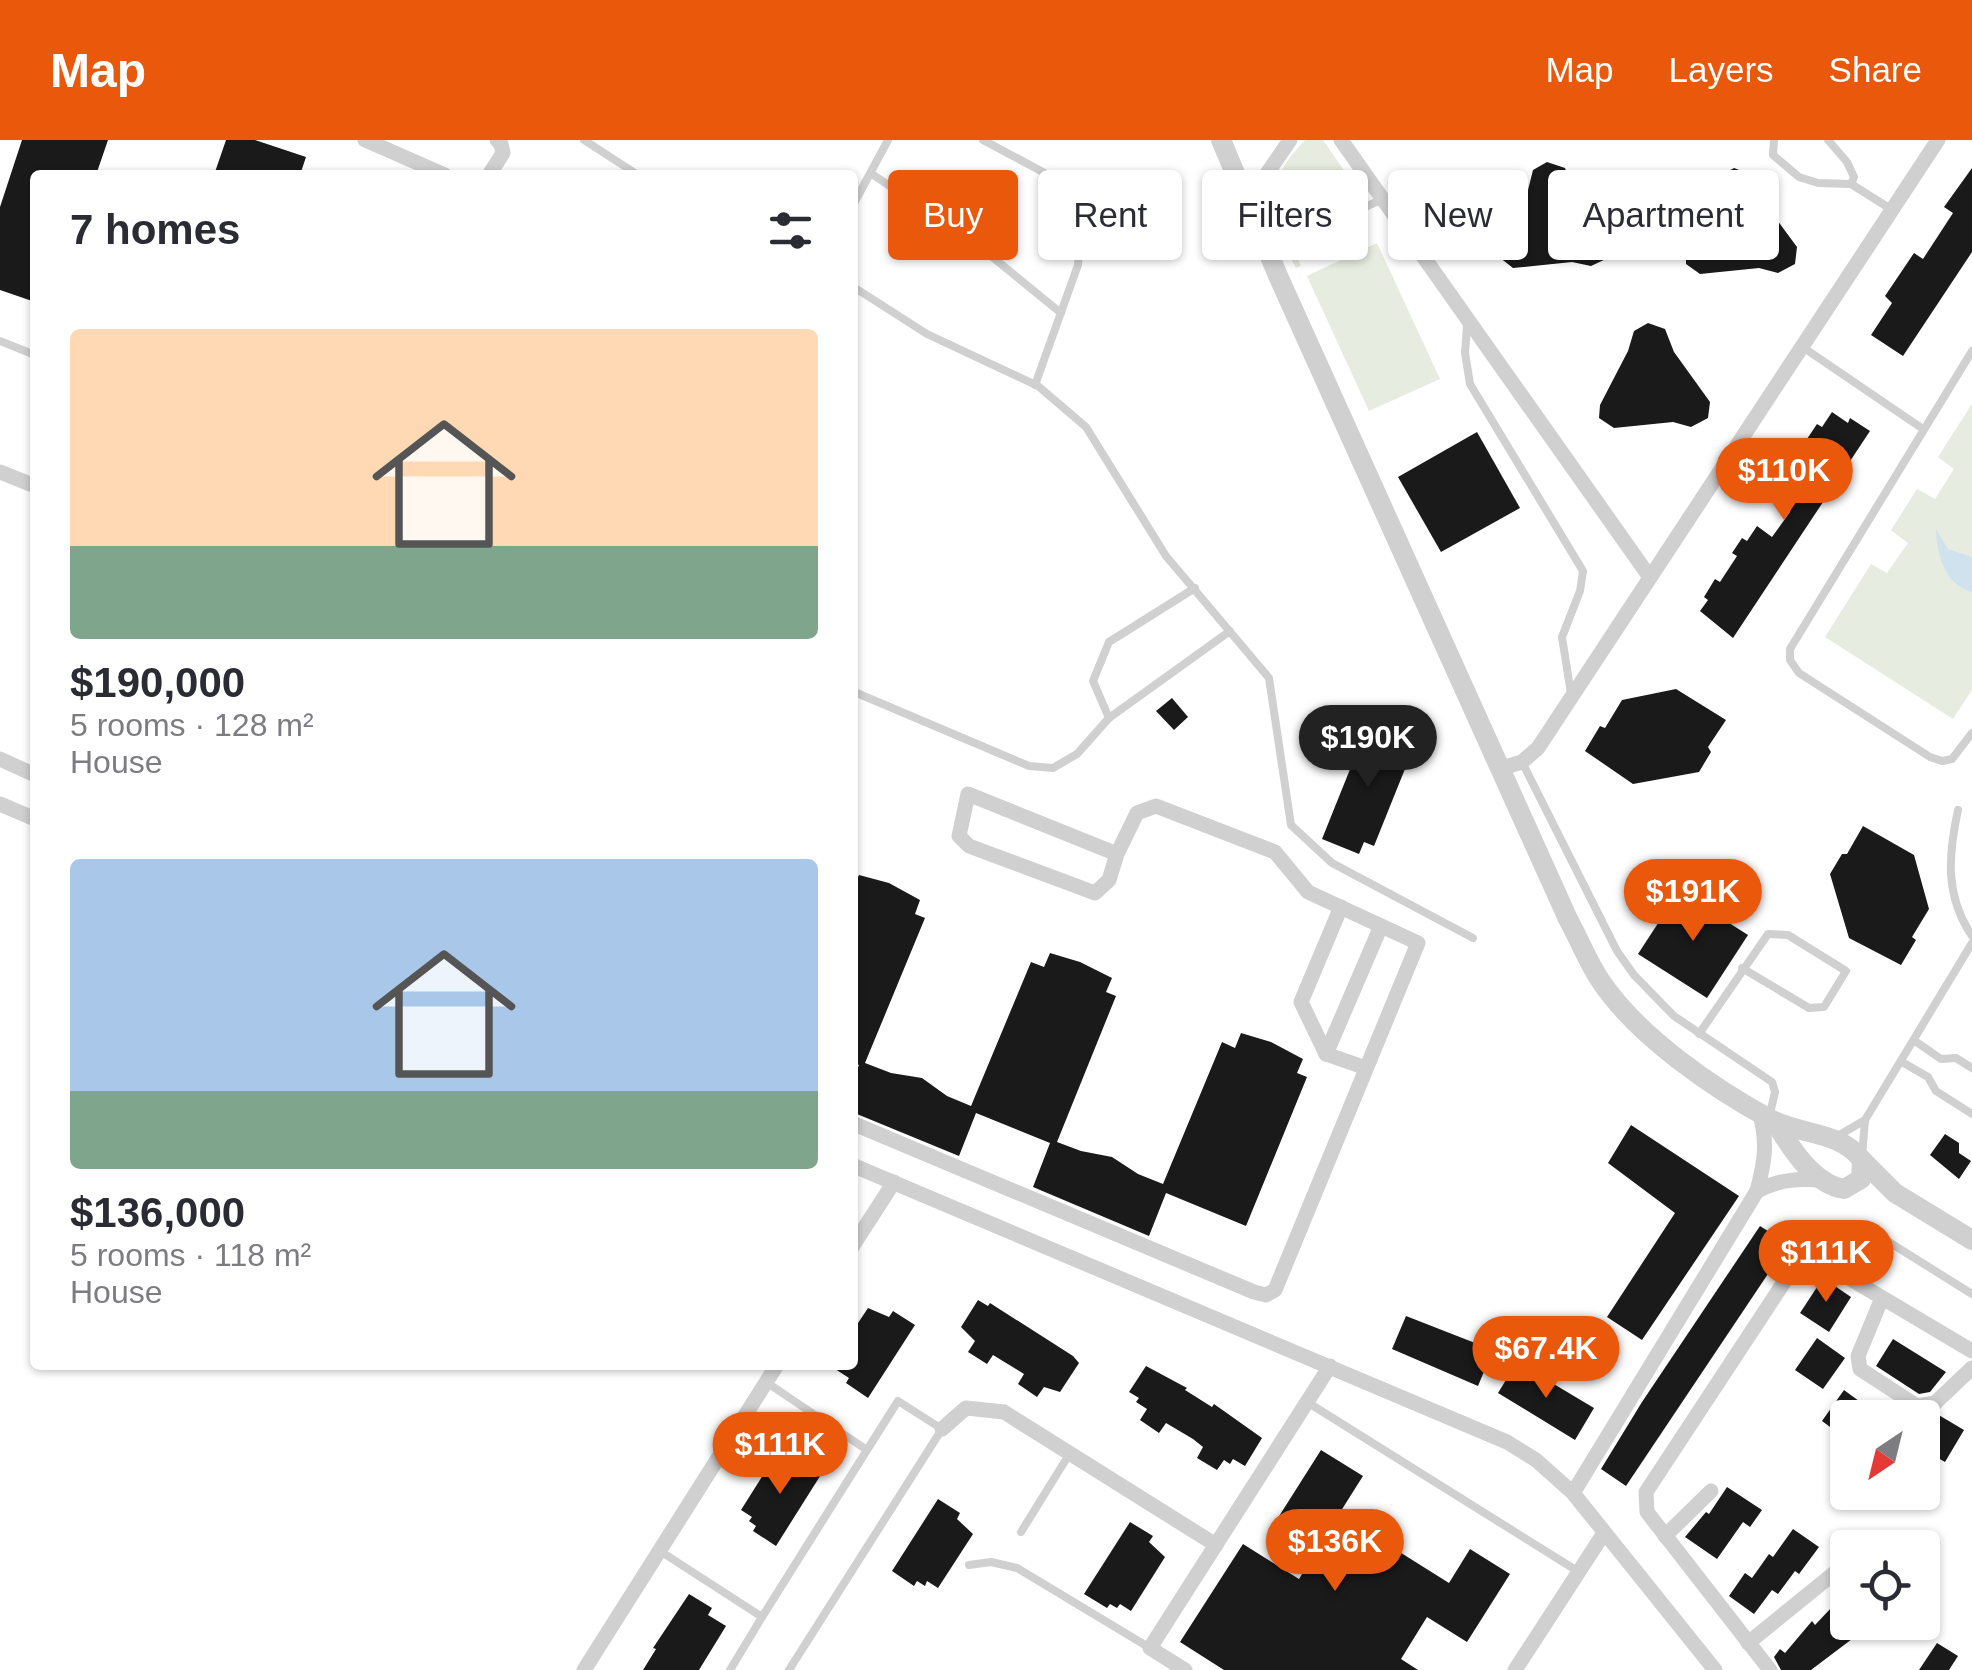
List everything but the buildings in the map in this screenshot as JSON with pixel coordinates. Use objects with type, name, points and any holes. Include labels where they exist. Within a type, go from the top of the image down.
[{"type":"street","points":[[364,140],[433,170]]},
{"type":"street","points":[[492,170],[502,153],[497,140]]},
{"type":"street","points":[[1222,140],[1236,170]]},
{"type":"street","points":[[1270,170],[1290,140]]},
{"type":"street","points":[[1341,140],[1649,576]]},
{"type":"street","points":[[1512,765],[1538,748],[1938,140]]},
{"type":"street","points":[[1272,260],[1512,765],[1568,919],[1600,980],[1633,1021],[1674,1056],[1768,1117],[1810,1130],[1853,1150],[1895,1193],[1972,1240]]},
{"type":"street","points":[[0,472],[30,484]]},
{"type":"street","points":[[0,760],[30,772]]},
{"type":"street","points":[[858,1126],[1266,1295],[1281,1281],[1418,943],[1308,892],[1275,852],[1156,806],[1137,813],[1108,880],[1095,893],[969,846],[959,836],[968,794],[1117,854]]},
{"type":"street","points":[[0,804],[30,816]]},
{"type":"street","points":[[1341,907],[1301,1002],[1326,1054],[1366,1068]]},
{"type":"street","points":[[1326,1054],[1380,926]]},
{"type":"street","points":[[1768,1117],[1792,1150],[1837,1188],[1895,1193]]},
{"type":"street","points":[[1573,1493],[1757,1191],[1766,1156],[1768,1117]]},
{"type":"street","points":[[1792,1150],[1795,1136],[1810,1130]]},
{"type":"street","points":[[1851,1188],[1861,1179],[1862,1160]]},
{"type":"street","points":[[858,1167],[1508,1442],[1536,1460],[1573,1493],[1714,1670]]},
{"type":"street","points":[[1757,1191],[1798,1178],[1826,1181]]},
{"type":"street","points":[[858,1237],[894,1182]]},
{"type":"street","points":[[1770,1670],[1647,1512],[1646,1492],[1794,1267],[1804,1260],[1817,1259],[1972,1351]]},
{"type":"street","points":[[1882,1298],[1858,1356],[1860,1369],[1916,1406],[1934,1403],[1972,1368]]},
{"type":"street","points":[[1186,1670],[1150,1648],[1330,1366]]},
{"type":"street","points":[[584,1670],[774,1370]]},
{"type":"street","points":[[942,1429],[966,1408],[1004,1412],[1216,1545]]},
{"type":"street","points":[[1664,1536],[1711,1491]]},
{"type":"street","points":[[1515,1670],[1604,1532]]},
{"type":"street","points":[[1748,1643],[1830,1577]]},
{"type":"lane","points":[[584,140],[630,170]]},
{"type":"lane","points":[[858,197],[888,140]]},
{"type":"lane","points":[[982,140],[1056,179],[1082,203],[1078,265],[1035,385]]},
{"type":"lane","points":[[1774,140],[1773,156],[1799,177],[1818,183],[1851,184],[1894,210]]},
{"type":"lane","points":[[1828,140],[1847,162],[1854,176],[1851,184]]},
{"type":"lane","points":[[872,174],[980,247],[1061,313]]},
{"type":"lane","points":[[1368,204],[1382,198]]},
{"type":"lane","points":[[858,290],[927,334],[1035,385],[1086,428],[1166,556],[1268,678],[1291,825],[1332,863],[1472,938]]},
{"type":"lane","points":[[1468,318],[1464,354],[1470,384],[1583,570],[1580,592],[1562,638],[1571,698]]},
{"type":"lane","points":[[0,341],[30,353]]},
{"type":"lane","points":[[1804,348],[1922,429]]},
{"type":"lane","points":[[1972,351],[1790,648],[1790,660],[1800,674],[1930,757],[1952,759],[1972,733]]},
{"type":"lane","points":[[1109,718],[1093,681],[1108,642],[1195,588]]},
{"type":"lane","points":[[858,694],[1029,766],[1053,768],[1078,754],[1109,718],[1230,631]]},
{"type":"lane","points":[[1512,765],[1617,951],[1656,1000],[1772,1082],[1775,1092],[1768,1117]]},
{"type":"lane","points":[[1832,1139],[1865,1120],[1915,1042],[1972,939],[1957,913],[1949,850],[1958,810]]},
{"type":"lane","points":[[1699,1034],[1742,968],[1768,934],[1788,936],[1846,971],[1824,1007],[1809,1008],[1742,968]]},
{"type":"lane","points":[[1915,1042],[1941,1059],[1956,1058],[1972,1068]]},
{"type":"lane","points":[[1902,1062],[1928,1078],[1936,1091],[1972,1114]]},
{"type":"lane","points":[[1862,1160],[1865,1120]]},
{"type":"lane","points":[[1868,1229],[1972,1294]]},
{"type":"lane","points":[[766,1382],[867,1450]]},
{"type":"lane","points":[[730,1670],[898,1401],[942,1429],[789,1670]]},
{"type":"lane","points":[[1307,1402],[1578,1572]]},
{"type":"lane","points":[[1020,1532],[1070,1453]]},
{"type":"lane","points":[[660,1551],[762,1617]]},
{"type":"lane","points":[[969,1565],[991,1562],[1017,1568],[1150,1648]]},
{"type":"shaded area","points":[[1305,140],[1323,140],[1344,170],[1282,170]]},
{"type":"shaded area","points":[[1377,243],[1440,379],[1369,411],[1307,276],[1341,260],[1368,260],[1368,247]]},
{"type":"shaded area","points":[[1972,404],[1972,690],[1953,719],[1825,637],[1871,564],[1887,573],[1908,543],[1891,530],[1917,489],[1935,499],[1954,469],[1938,457]]},
{"type":"water","points":[[1936,529],[1948,549],[1972,557],[1972,592],[1955,582],[1944,567]]}]
